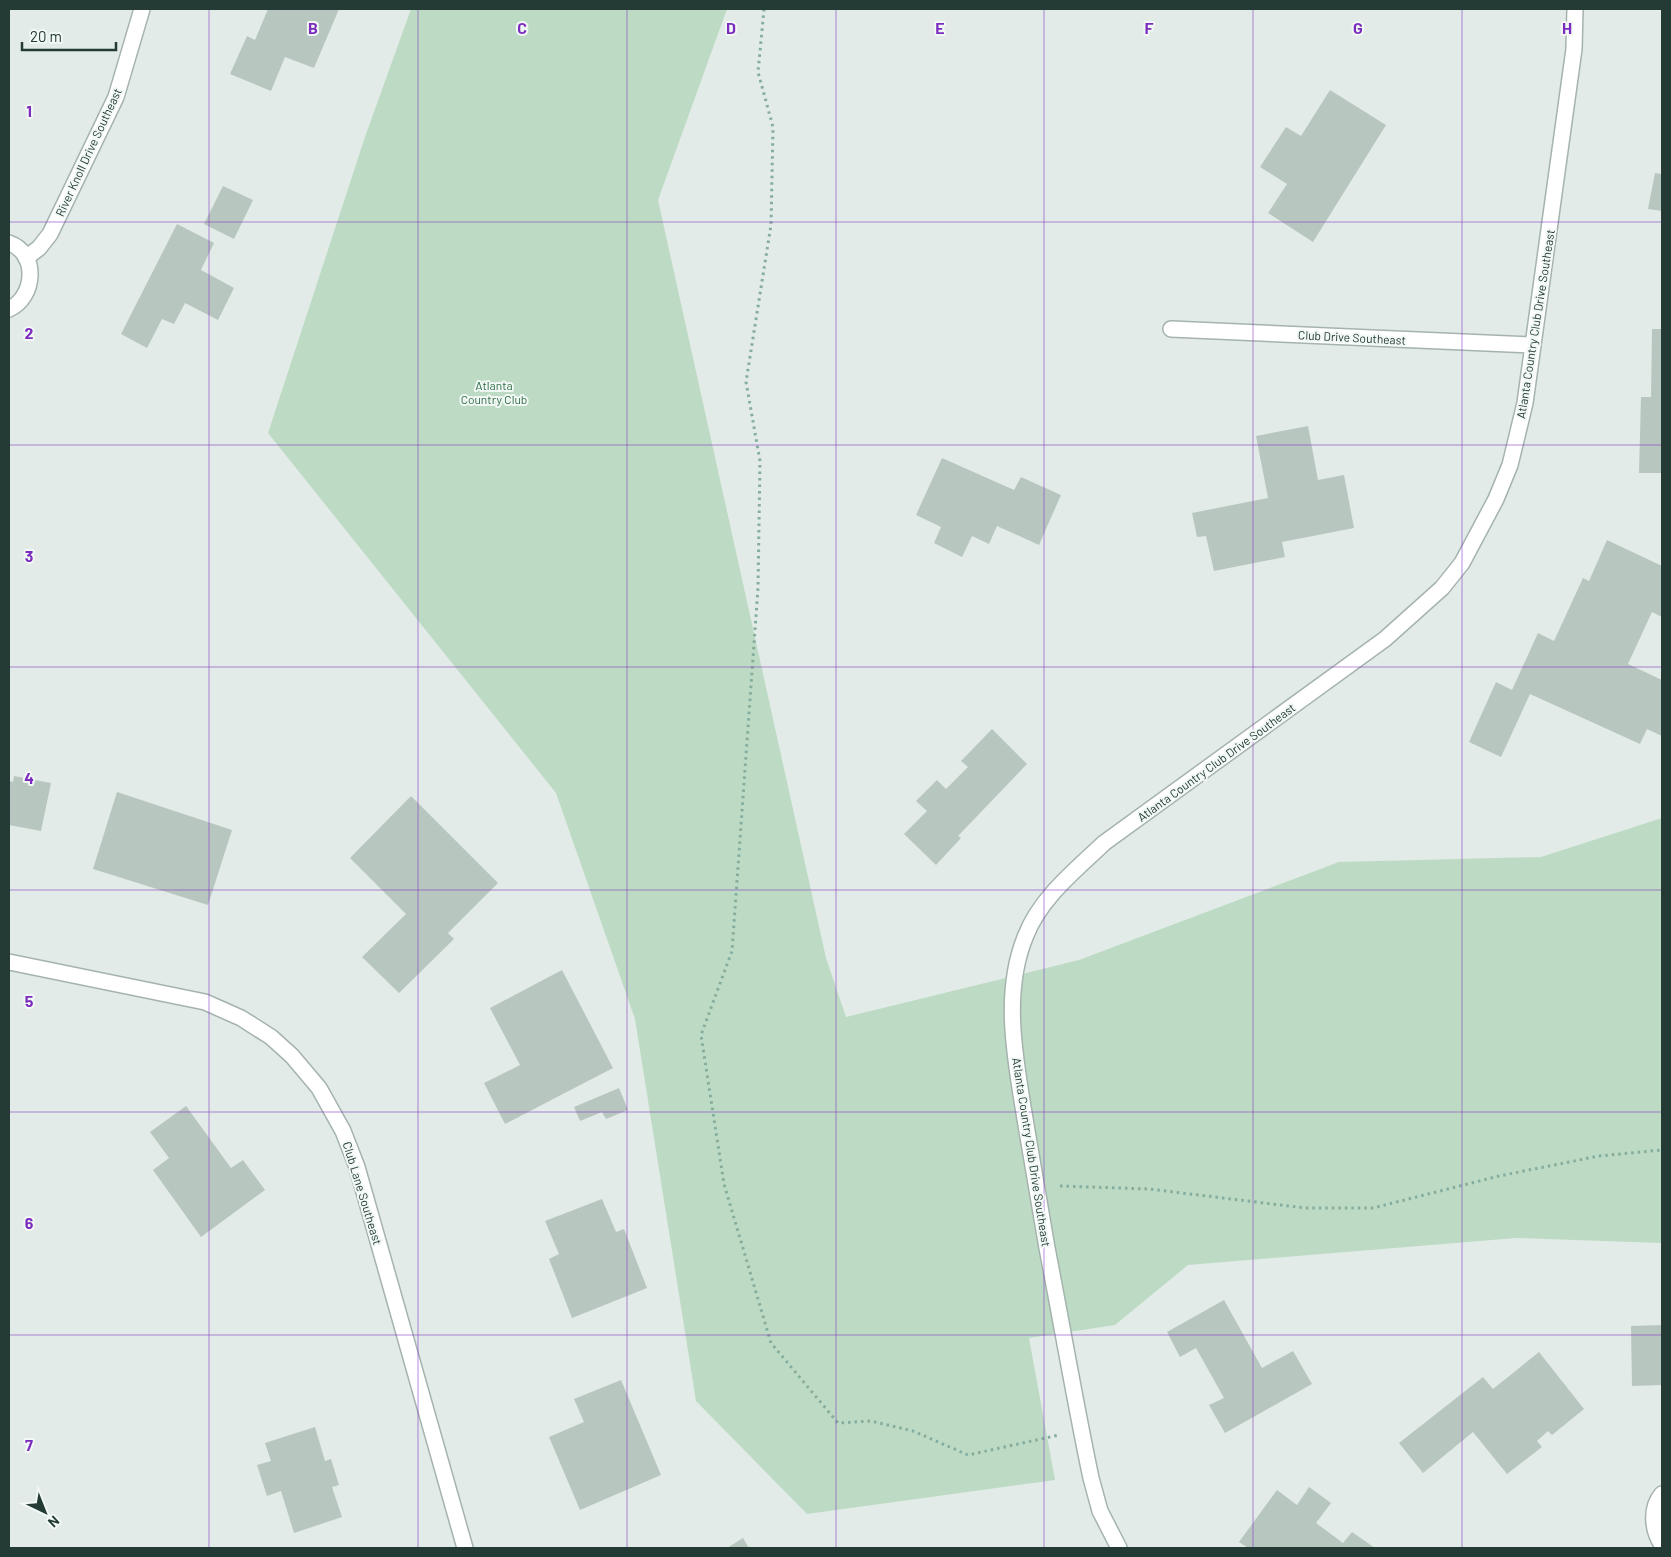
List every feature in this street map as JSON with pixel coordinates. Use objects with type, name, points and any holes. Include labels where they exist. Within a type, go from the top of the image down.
[{"type":"street","name":"River Knoll Drive Southeast","points":[[26,258],[39,248],[50,234],[116,97],[142,9]]},
{"type":"street","name":"Atlanta Country Club Drive Southeast","points":[[1119,1548],[1100,1510],[1091,1478],[1037,1190],[1017,1071],[1012,1000],[1016,967],[1026,934],[1044,904],[1067,878],[1104,843],[1385,639],[1442,588],[1462,563],[1481,530],[1510,465],[1525,403],[1574,50],[1575,9]]},
{"type":"street","points":[[9,243],[14,245],[26,258],[31,274],[27,292],[16,306],[9,309]]},
{"type":"street","name":"Club Drive Southeast","points":[[1171,329],[1532,345]]},
{"type":"street","name":"Club Lane Southeast","points":[[9,962],[205,1002],[241,1018],[271,1037],[292,1056],[319,1088],[343,1131],[357,1167],[465,1548]]},
{"type":"street","points":[[1662,1494],[1656,1501],[1653,1521],[1662,1545]]},
{"type":"path","points":[[764,9],[758,72],[774,127],[771,224],[746,382],[760,461],[758,588],[732,951],[701,1035],[724,1184],[771,1344],[838,1423],[871,1421],[913,1431],[968,1454],[1081,1430]]},
{"type":"path","points":[[1063,1186],[1149,1189],[1306,1208],[1373,1208],[1499,1176],[1599,1156],[1662,1150]]},
{"type":"green space","name":"Atlanta Country Club","points":[[411,9],[727,9],[658,200],[826,958],[846,1017],[1079,960],[1339,862],[1541,857],[1662,818],[1662,1243],[1516,1238],[1188,1265],[1115,1325],[1029,1338],[1055,1480],[807,1514],[696,1401],[635,1019],[556,793],[268,433],[365,137]]},
{"type":"building","points":[[268,9],[339,9],[314,68],[285,57],[271,91],[230,74],[247,36],[255,40]]},
{"type":"building","points":[[1330,90],[1386,125],[1313,242],[1268,213],[1287,184],[1260,167],[1286,127],[1301,136]]},
{"type":"building","points":[[1655,173],[1662,174],[1662,211],[1648,209]]},
{"type":"building","points":[[223,186],[253,200],[234,239],[204,224]]},
{"type":"building","points":[[177,224],[214,243],[201,270],[234,288],[218,320],[185,303],[174,324],[162,319],[147,348],[121,334]]},
{"type":"building","points":[[1652,329],[1662,329],[1662,473],[1639,473],[1641,397],[1651,397]]},
{"type":"building","points":[[1308,426],[1318,480],[1344,475],[1354,528],[1282,542],[1285,557],[1214,571],[1206,536],[1197,537],[1192,513],[1268,498],[1256,436]]},
{"type":"building","points":[[942,458],[1014,490],[1021,477],[1061,495],[1039,545],[997,526],[989,544],[972,536],[962,557],[934,543],[941,527],[916,515]]},
{"type":"building","points":[[1607,540],[1662,566],[1662,617],[1652,612],[1628,664],[1662,680],[1662,736],[1647,729],[1640,744],[1530,694],[1501,757],[1469,742],[1496,682],[1512,690],[1538,633],[1554,641],[1583,578],[1589,581]]},
{"type":"building","points":[[992,729],[1027,764],[958,836],[961,838],[936,865],[904,834],[927,811],[916,801],[937,780],[946,789],[968,767],[961,761]]},
{"type":"building","points":[[14,776],[51,783],[41,831],[9,825],[9,781],[13,782]]},
{"type":"building","points":[[117,792],[232,830],[208,905],[93,869]]},
{"type":"building","points":[[411,796],[498,883],[448,933],[454,939],[399,993],[362,957],[406,914],[350,858]]},
{"type":"building","points":[[562,970],[613,1068],[505,1124],[484,1083],[520,1065],[490,1008]]},
{"type":"building","points":[[619,1088],[628,1110],[606,1119],[602,1112],[580,1121],[574,1107]]},
{"type":"building","points":[[186,1106],[231,1168],[243,1160],[265,1190],[201,1237],[153,1170],[169,1158],[150,1132]]},
{"type":"building","points":[[602,1199],[616,1232],[624,1229],[647,1288],[572,1318],[549,1259],[559,1254],[545,1221]]},
{"type":"building","points":[[1224,1300],[1262,1368],[1293,1351],[1312,1384],[1225,1433],[1209,1405],[1224,1398],[1196,1348],[1180,1357],[1167,1332]]},
{"type":"building","points":[[1662,1325],[1662,1385],[1632,1386],[1631,1326]]},
{"type":"building","points":[[1539,1352],[1584,1409],[1552,1435],[1548,1431],[1537,1441],[1542,1447],[1507,1474],[1473,1432],[1423,1473],[1399,1443],[1483,1377],[1493,1389]]},
{"type":"building","points":[[621,1380],[661,1475],[580,1510],[549,1437],[584,1422],[574,1399]]},
{"type":"building","points":[[315,1427],[325,1461],[331,1459],[339,1485],[332,1487],[342,1517],[294,1533],[281,1491],[267,1496],[257,1465],[271,1461],[265,1443]]},
{"type":"building","points":[[1309,1487],[1331,1503],[1316,1523],[1343,1543],[1352,1532],[1375,1548],[1248,1548],[1239,1542],[1277,1490],[1297,1505]]},
{"type":"building","points":[[743,1538],[749,1548],[727,1548]]}]
